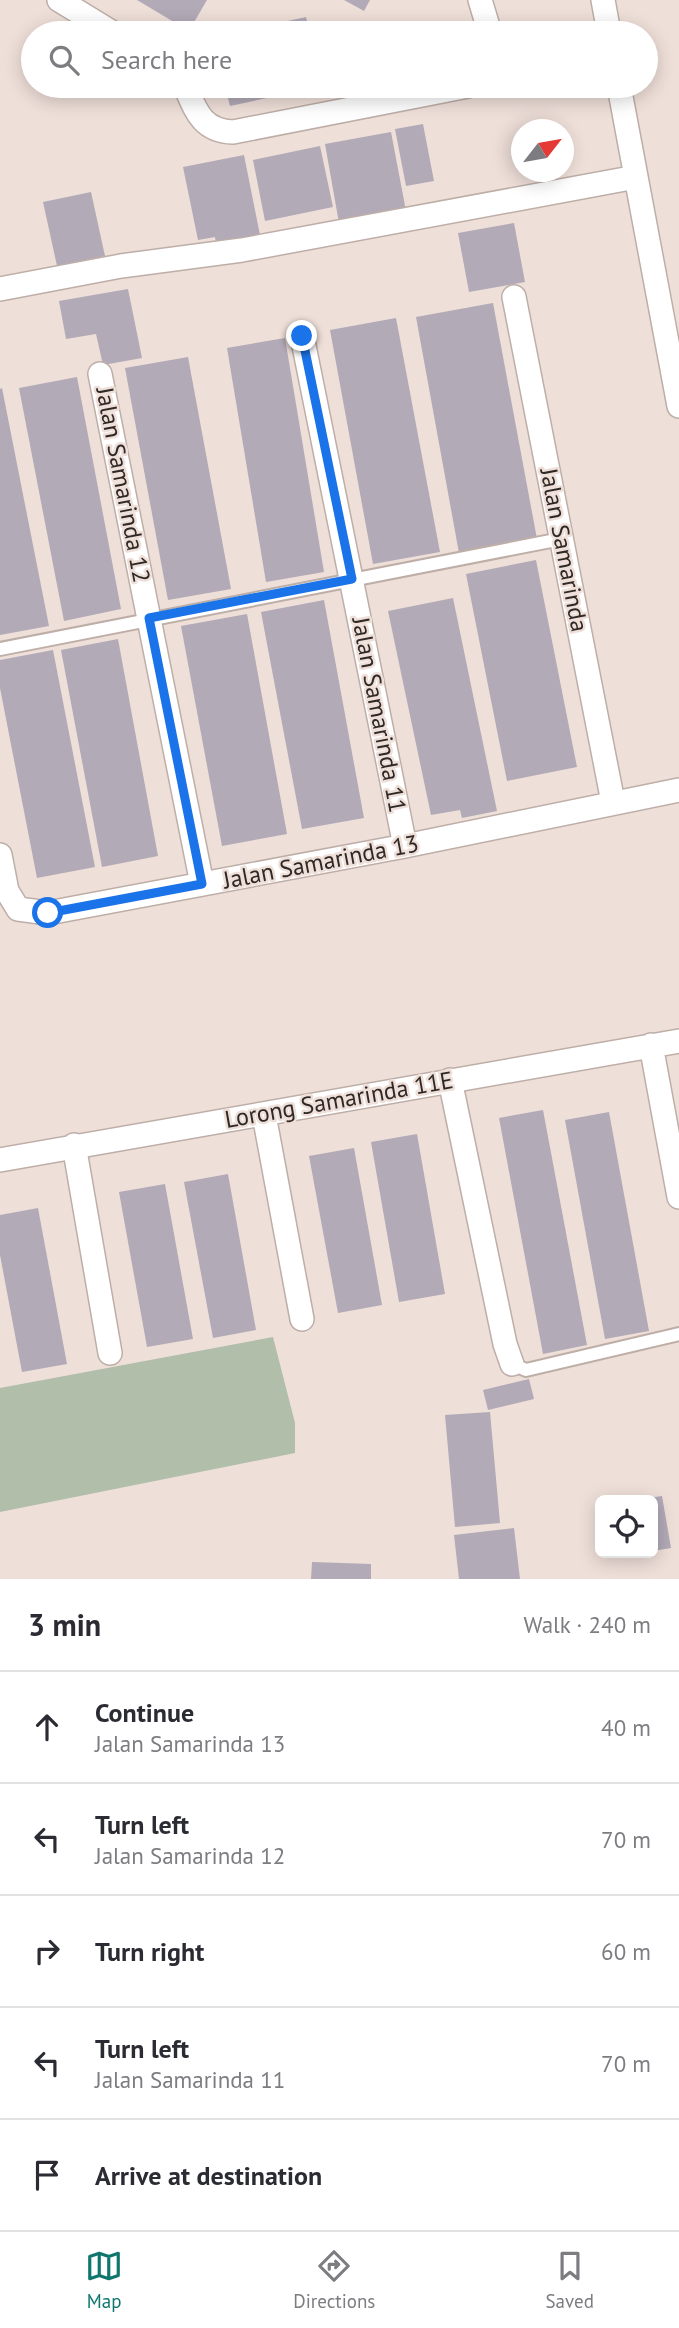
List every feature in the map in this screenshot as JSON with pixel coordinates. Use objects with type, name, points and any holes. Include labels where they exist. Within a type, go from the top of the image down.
[{"type":"street","points":[[59,0],[93,21]]},
{"type":"street","points":[[480,0],[486,21]]},
{"type":"street","points":[[603,0],[607,21]]},
{"type":"street","points":[[191,98],[202,120],[219,132],[233,132],[407,98]]},
{"type":"street","points":[[619,98],[620,180],[679,406]]},
{"type":"street","points":[[0,289],[121,266],[242,250],[620,180]]},
{"type":"street","name":"Jalan Samarinda","points":[[514,297],[613,802]]},
{"type":"street","name":"Jalan Samarinda 11","points":[[302,336],[405,846]]},
{"type":"street","name":"Jalan Samarinda 12","points":[[100,374],[202,884]]},
{"type":"street","name":"Jalan Samarinda 13","points":[[0,855],[6,891],[18,909],[48,913],[405,846],[679,790]]},
{"type":"street","name":"Lorong Samarinda 11E","points":[[0,1160],[679,1041]]},
{"type":"street","points":[[650,1045],[679,1197]]},
{"type":"street","points":[[450,1080],[505,1344],[512,1364]]},
{"type":"street","points":[[264,1115],[302,1320]]},
{"type":"street","points":[[74,1145],[110,1353]]},
{"type":"lane","points":[[0,649],[561,538]]},
{"type":"lane","points":[[512,1364],[526,1370],[679,1334]]},
{"type":"green space","points":[[273,1337],[295,1423],[295,1453],[0,1512],[0,1388]]},
{"type":"building","points":[[137,0],[207,0],[195,21],[172,21]]},
{"type":"building","points":[[344,0],[370,0],[364,11]]},
{"type":"building","points":[[306,17],[307,21],[288,21]]},
{"type":"building","points":[[228,98],[267,98],[230,106]]},
{"type":"building","points":[[423,124],[434,181],[406,186],[395,129]]},
{"type":"building","points":[[391,132],[406,211],[339,223],[325,144]]},
{"type":"building","points":[[320,146],[333,207],[265,221],[253,160]]},
{"type":"building","points":[[244,155],[260,235],[216,244],[215,237],[198,240],[183,167]]},
{"type":"building","points":[[91,192],[105,256],[57,266],[43,202]]},
{"type":"building","points":[[514,223],[525,282],[469,292],[458,233]]},
{"type":"building","points":[[128,289],[142,358],[103,365],[96,334],[66,339],[59,301]]},
{"type":"building","points":[[493,303],[537,539],[459,553],[416,317]]},
{"type":"building","points":[[396,318],[440,552],[373,564],[330,330]]},
{"type":"building","points":[[285,338],[324,572],[266,582],[227,348]]},
{"type":"building","points":[[188,357],[231,589],[168,600],[125,368]]},
{"type":"building","points":[[77,377],[121,609],[64,621],[19,388]]},
{"type":"building","points":[[2,388],[49,626],[0,635],[0,389]]},
{"type":"building","points":[[536,560],[577,767],[507,781],[466,574]]},
{"type":"building","points":[[453,598],[497,811],[462,818],[460,810],[431,815],[388,611]]},
{"type":"building","points":[[324,600],[364,818],[302,829],[261,612]]},
{"type":"building","points":[[247,614],[287,834],[222,846],[181,626]]},
{"type":"building","points":[[118,639],[158,856],[102,867],[61,650]]},
{"type":"building","points":[[53,650],[95,867],[37,878],[0,688],[0,660]]},
{"type":"building","points":[[543,1110],[587,1345],[543,1354],[499,1118]]},
{"type":"building","points":[[609,1112],[649,1331],[605,1339],[565,1120]]},
{"type":"building","points":[[417,1134],[445,1294],[399,1302],[371,1142]]},
{"type":"building","points":[[354,1148],[382,1305],[338,1313],[309,1156]]},
{"type":"building","points":[[228,1174],[256,1330],[213,1338],[184,1182]]},
{"type":"building","points":[[165,1184],[193,1339],[147,1347],[119,1192]]},
{"type":"building","points":[[38,1208],[67,1364],[22,1372],[0,1255],[0,1215]]},
{"type":"building","points":[[529,1379],[534,1399],[488,1410],[483,1390]]},
{"type":"building","points":[[490,1412],[500,1523],[455,1527],[445,1415]]},
{"type":"building","points":[[662,1496],[671,1548],[658,1550],[658,1497]]},
{"type":"building","points":[[514,1528],[520,1579],[459,1579],[454,1535]]},
{"type":"building","points":[[312,1562],[371,1564],[371,1579],[311,1579]]},
{"type":"route","points":[[48,913],[202,884],[149,618],[352,579],[302,336]]}]
